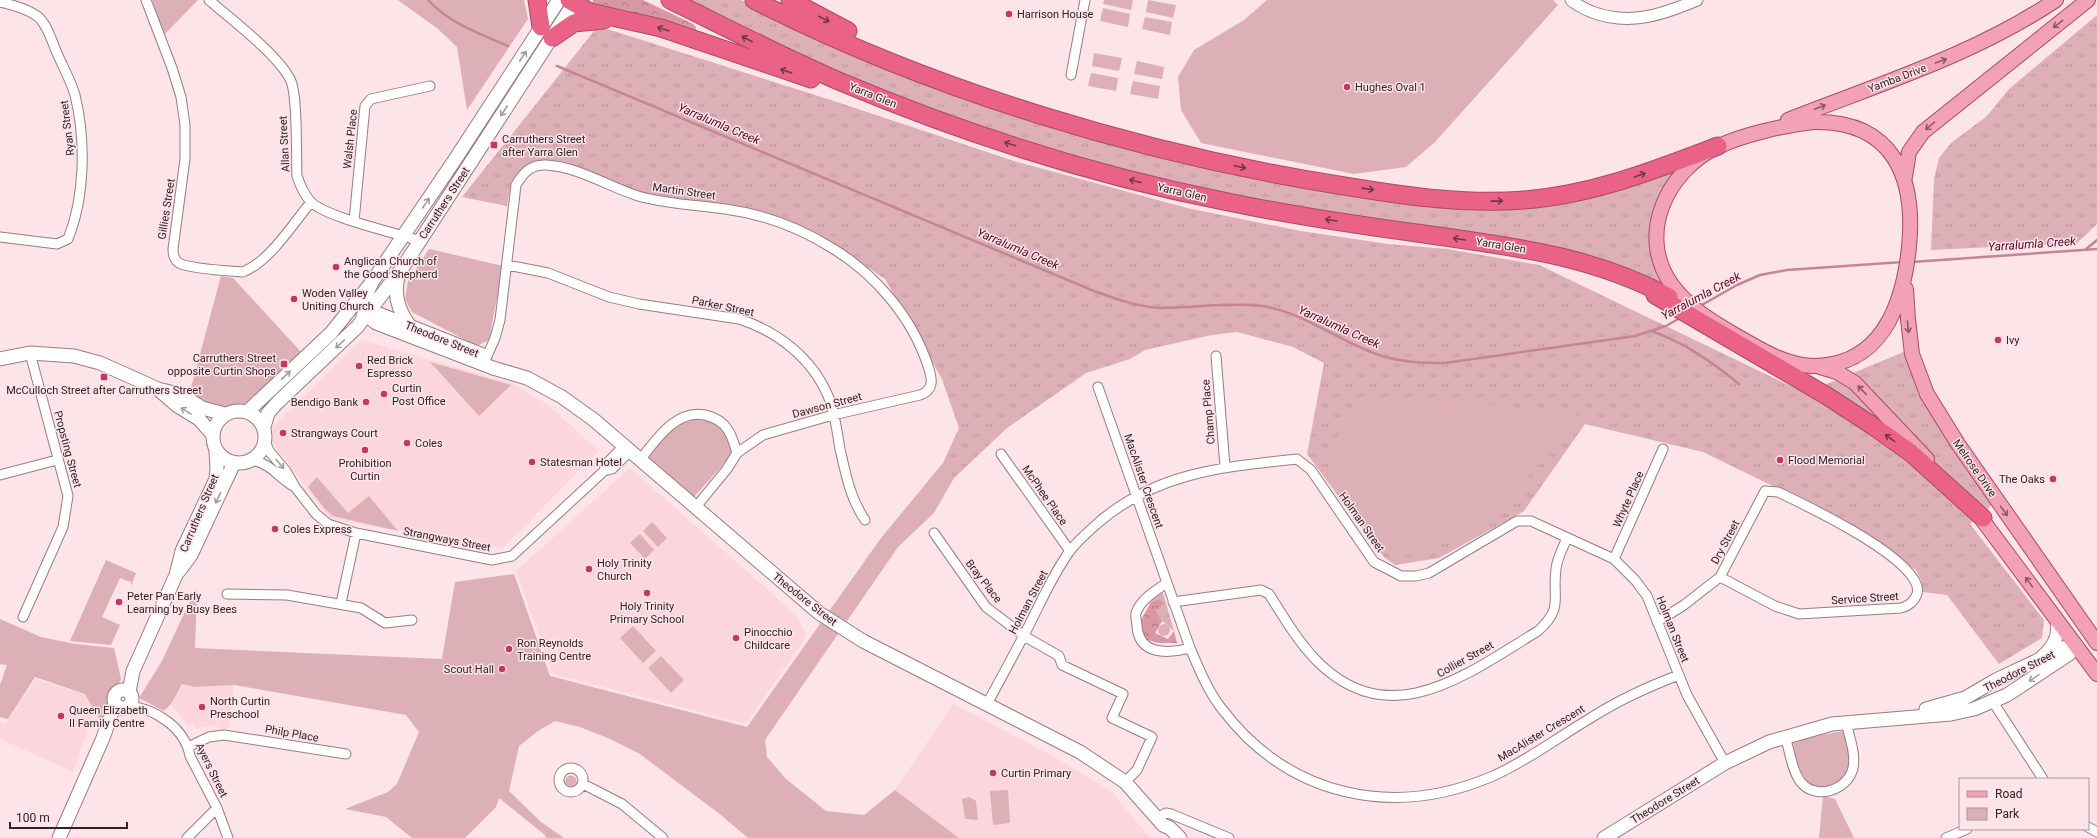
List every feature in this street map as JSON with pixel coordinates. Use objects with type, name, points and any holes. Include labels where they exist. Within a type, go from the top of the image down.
[{"type":"highway","points":[[537,0],[546,33],[574,23],[589,20],[622,20]]},
{"type":"highway","name":"Yarra Glen","points":[[670,0],[765,48],[840,82],[903,107],[1041,154],[1114,175],[1191,194],[1298,216],[1543,252],[1582,261],[1626,276],[1670,296],[1873,426],[1911,453],[1983,518]]},
{"type":"highway","points":[[754,0],[782,14],[891,61],[966,89],[1097,131],[1202,159],[1272,174],[1380,191],[1452,199],[1506,201],[1556,196],[1603,186],[1639,176],[1724,144]]},
{"type":"highway","points":[[790,0],[862,37],[962,80],[1064,116],[1202,159]]},
{"type":"highway","points":[[569,1],[590,12],[661,28],[793,73],[903,107]]},
{"type":"main road","name":"Yamba Drive","points":[[1724,144],[1949,58],[2022,21],[2056,0]]},
{"type":"main road","points":[[1905,185],[1908,157],[1919,136],[2088,0]]},
{"type":"main road","name":"Carruthers Street","points":[[248,411],[331,333],[372,282],[569,1]]},
{"type":"main road","name":"Carruthers Street","points":[[264,427],[268,413],[357,327],[402,267],[546,33]]},
{"type":"main road","points":[[1670,296],[1667,277],[1659,256],[1656,239],[1658,216],[1666,195],[1681,174],[1693,163],[1724,144],[1802,123],[1830,122],[1846,124],[1863,131],[1884,146],[1900,168],[1905,185]]},
{"type":"main road","name":"Melrose Drive","points":[[1905,185],[1910,211],[1910,240],[1905,288],[1911,348],[1917,370],[1927,394],[1958,444],[2097,643]]},
{"type":"main road","points":[[402,267],[398,275],[396,293],[400,310],[409,325]]},
{"type":"main road","points":[[366,315],[364,300],[372,282]]},
{"type":"main road","points":[[1815,366],[1842,361],[1856,355],[1871,344],[1888,324],[1905,288]]},
{"type":"main road","name":"Theodore Street","points":[[331,333],[353,319],[366,315],[379,314],[409,325],[514,373],[562,397],[594,420],[819,613],[862,641],[1080,752],[1125,782],[1160,822],[1167,838]]},
{"type":"main road","name":"Theodore Street","points":[[366,315],[376,323],[485,361]]},
{"type":"main road","points":[[1712,324],[1776,357],[1795,364],[1829,369],[1855,383],[1983,518],[2075,646],[2097,674]]},
{"type":"main road","points":[[0,359],[30,353],[74,356],[100,363],[158,389],[182,395],[202,408],[224,414],[233,411],[248,411],[256,416],[264,427],[265,441],[262,450],[252,460],[243,463],[234,463],[225,459],[216,450],[213,435],[215,426],[224,414]]},
{"type":"main road","points":[[158,389],[176,405],[199,419],[213,435]]},
{"type":"main road","name":"Carruthers Street","points":[[59,838],[103,738],[124,700],[133,671],[176,575],[182,551],[216,479],[216,450]]},
{"type":"main road","name":"Carruthers Street","points":[[176,575],[191,555],[234,463]]},
{"type":"main road","points":[[2065,598],[2078,631],[2075,646]]},
{"type":"main road","points":[[2041,658],[2057,638],[2057,621]]},
{"type":"main road","points":[[2075,646],[2087,646],[2097,650]]},
{"type":"main road","name":"Theodore Street","points":[[1604,838],[1725,763],[1784,734],[1812,725],[1845,719],[1915,713],[1959,705],[1986,686],[2041,658],[2051,655],[2066,647],[2075,646]]},
{"type":"main road","name":"Theodore Street","points":[[1993,702],[2010,693],[2066,656],[2075,646]]},
{"type":"main road","points":[[1986,686],[1993,702]]},
{"type":"main road","points":[[1959,705],[1981,696],[1993,702]]},
{"type":"main road","name":"Theodore Street","points":[[1915,713],[1959,705]]},
{"type":"main road","name":"Theodore Street","points":[[1160,822],[1170,828],[1180,838]]},
{"type":"street","name":"Gillies Street","points":[[146,0],[181,96],[185,159],[173,249],[176,260],[180,263],[197,267],[243,272],[249,270],[261,262],[311,202]]},
{"type":"street","name":"Allan Street","points":[[209,0],[264,48],[291,80],[294,93],[297,176],[301,188],[311,202],[329,213],[420,240]]},
{"type":"street","points":[[1071,75],[1085,0]]},
{"type":"street","points":[[1570,0],[1601,16],[1634,19],[1669,12],[1697,0]]},
{"type":"street","name":"Ryan Street","points":[[0,2],[27,10],[38,16],[48,32],[75,94],[83,146],[82,168],[73,226],[68,239],[56,244],[0,237]]},
{"type":"street","name":"Walsh Place","points":[[354,221],[365,106],[367,101],[430,86]]},
{"type":"street","name":"Martin Street","points":[[485,361],[495,338],[500,320],[516,185],[523,173],[534,166],[546,164],[583,174],[636,195],[661,202],[726,209],[758,215],[809,234],[864,270],[898,308],[914,333],[926,360],[932,380],[927,393]]},
{"type":"street","name":"Parker Street","points":[[507,265],[548,273],[609,297],[639,304],[708,313],[755,324],[789,346],[806,361],[828,396],[847,481],[854,503],[865,520]]},
{"type":"street","name":"Propsting Street","points":[[23,617],[63,528],[68,496],[63,472],[57,460],[30,353]]},
{"type":"street","name":"Champ Place","points":[[1216,356],[1225,466]]},
{"type":"street","name":"MacAlister Crescent","points":[[1098,387],[1173,602],[1190,648],[1206,684],[1221,708],[1242,733],[1268,756],[1297,775],[1329,788],[1363,796],[1398,798],[1433,795],[1492,776],[1527,758],[1590,718],[1648,686],[1679,675]]},
{"type":"street","name":"Dawson Street","points":[[695,508],[727,469],[737,453],[763,435],[927,393]]},
{"type":"street","points":[[640,460],[673,423],[685,415],[697,413],[711,416],[721,422],[728,430],[737,453]]},
{"type":"street","name":"Strangways Street","points":[[265,441],[270,452],[286,471],[294,487],[322,520],[341,529],[356,533],[474,558],[492,560],[512,556],[523,547],[604,472],[612,469],[627,448]]},
{"type":"street","name":"Whyte Place","points":[[1614,559],[1663,449]]},
{"type":"street","name":"McPhee Place","points":[[1001,454],[1070,551]]},
{"type":"street","name":"Holman Street","points":[[987,704],[1024,636],[1044,593],[1070,551],[1112,511],[1158,484],[1178,477],[1225,466],[1297,459],[1311,470],[1374,562],[1401,576],[1416,576],[1430,573],[1517,521],[1531,521],[1614,559],[1635,580],[1647,596],[1687,695],[1725,763]]},
{"type":"street","points":[[0,475],[57,460]]},
{"type":"street","name":"Strangways Street","points":[[252,460],[268,465],[280,478],[294,487]]},
{"type":"street","name":"Service Street","points":[[1720,577],[1776,606],[1799,614],[1901,608],[1910,604],[1916,596],[1918,586],[1914,578],[1886,552],[1840,522],[1778,492],[1765,491]]},
{"type":"street","name":"Dry Street","points":[[1657,622],[1684,605],[1720,577],[1765,491]]},
{"type":"street","points":[[341,603],[356,533]]},
{"type":"street","name":"Bray Place","points":[[934,533],[986,607],[1024,636],[1059,656],[1062,664],[1123,694],[1112,718],[1152,737],[1137,770],[1125,782]]},
{"type":"street","name":"Collier Street","points":[[1173,602],[1261,590],[1269,594],[1300,641],[1315,659],[1331,674],[1352,686],[1373,693],[1390,695],[1413,694],[1443,686],[1468,673],[1538,631],[1549,621],[1554,612],[1557,595],[1556,570],[1567,538]]},
{"type":"street","points":[[1167,583],[1145,599],[1136,613],[1138,637],[1145,645],[1156,650],[1176,651],[1190,648]]},
{"type":"street","points":[[227,594],[287,595],[341,603],[360,608],[386,623],[412,620]]},
{"type":"street","name":"Ayers Street","points":[[124,700],[153,712],[170,724],[188,747],[190,756],[217,808],[228,838]]},
{"type":"street","points":[[1993,702],[2042,778]]},
{"type":"street","points":[[1784,734],[1799,780],[1811,789],[1826,792],[1843,784],[1852,771],[1854,756],[1845,719]]},
{"type":"street","name":"Philp Place","points":[[188,747],[209,736],[224,735],[346,754]]},
{"type":"street","points":[[583,784],[622,804],[663,838]]},
{"type":"street","points":[[187,838],[217,808]]},
{"type":"street","points":[[1160,822],[1166,813],[1171,814],[1229,838]]},
{"type":"street","points":[[1946,838],[1965,830]]},
{"type":"street","points":[[2095,838],[2097,832]]},
{"type":"shaded area","points":[[362,340],[511,383],[550,406],[598,451],[503,548],[330,519],[272,442],[272,427]]},
{"type":"shaded area","name":"Holy Trinity Primary School","points":[[630,468],[795,614],[807,635],[746,724],[553,674],[516,571]]},
{"type":"shaded area","points":[[36,679],[99,699],[73,772],[0,739],[0,721],[6,724]]},
{"type":"shaded area","name":"North Curtin Preschool","points":[[182,684],[195,687],[234,685],[229,728],[223,730],[215,725],[195,729],[195,723],[188,725],[171,704]]},
{"type":"shaded area","name":"Curtin Primary","points":[[953,704],[1051,755],[1111,791],[1150,838],[959,838],[895,790]]},
{"type":"green space","points":[[152,0],[198,0],[164,35]]},
{"type":"green space","points":[[398,0],[524,0],[528,19],[467,110],[457,47],[438,29]]},
{"type":"green space","points":[[593,0],[643,0],[693,24],[696,27],[695,32],[642,18],[630,11],[592,4]]},
{"type":"green space","points":[[686,0],[741,0],[771,15],[1069,129],[1464,205],[1688,163],[1658,209],[1668,289],[1645,280],[1307,213],[1055,154],[850,77],[802,56]]},
{"type":"green space","points":[[1104,0],[1133,0],[1131,10],[1103,4]]},
{"type":"green space","points":[[1148,0],[1176,5],[1173,18],[1146,12]]},
{"type":"green space","name":"Hughes Oval 1","points":[[1267,0],[1553,0],[1558,5],[1435,142],[1406,167],[1354,174],[1201,143],[1181,110],[1178,77],[1194,50],[1244,20]]},
{"type":"green space","points":[[1103,8],[1130,14],[1128,27],[1100,21]]},
{"type":"green space","points":[[2097,15],[2097,224],[2077,243],[1931,250],[1934,179],[1939,158],[1951,143],[1987,116],[2009,89]]},
{"type":"green space","points":[[1145,17],[1172,22],[1170,35],[1142,29]]},
{"type":"green space","points":[[598,26],[837,102],[1014,161],[1187,208],[1301,231],[1388,244],[1447,249],[1539,265],[1805,393],[1906,351],[1994,503],[1970,524],[2044,620],[2042,638],[1999,664],[1947,595],[1923,592],[1921,580],[1916,570],[1851,524],[1703,452],[1585,424],[1524,511],[1439,558],[1395,565],[1384,557],[1307,454],[1324,363],[1293,347],[1237,332],[1212,335],[1145,350],[1130,359],[1086,373],[1007,428],[954,478],[943,463],[959,428],[942,379],[885,279],[817,233],[754,211],[637,192],[546,160],[526,167],[511,182],[507,206],[462,197]]},
{"type":"green space","points":[[1094,53],[1122,58],[1119,71],[1092,66]]},
{"type":"green space","points":[[1137,61],[1164,67],[1162,79],[1134,74]]},
{"type":"green space","points":[[1091,73],[1118,78],[1116,91],[1088,86]]},
{"type":"green space","points":[[1133,81],[1160,86],[1158,99],[1130,94]]},
{"type":"green space","points":[[429,249],[503,266],[489,340],[477,346],[412,312],[405,299],[408,281]]},
{"type":"green space","points":[[221,276],[233,278],[302,353],[246,406],[222,411],[189,395]]},
{"type":"green space","points":[[430,362],[511,385],[479,416]]},
{"type":"green space","points":[[1367,396],[1480,403],[1580,415],[1487,526],[1394,560],[1329,469],[1339,430]]},
{"type":"green space","points":[[697,416],[718,424],[737,449],[693,498],[645,459],[676,425]]},
{"type":"green space","points":[[943,463],[954,478],[934,513],[898,547],[765,740],[767,757],[786,779],[826,811],[864,815],[895,790],[959,838],[748,838],[721,815],[640,754],[610,739],[580,727],[555,721],[538,731],[519,746],[509,791],[541,822],[564,838],[546,838],[545,835],[499,798],[496,807],[465,838],[412,838],[386,817],[345,809],[388,792],[397,784],[419,732],[406,715],[234,685],[195,687],[182,684],[171,704],[164,711],[139,698],[162,661],[195,590],[197,591],[195,648],[442,659],[455,582],[514,574],[550,676],[747,727],[881,538]]},
{"type":"green space","points":[[317,477],[348,513],[369,496],[398,531],[333,516],[325,509],[308,487]]},
{"type":"green space","points":[[652,522],[667,538],[658,547],[643,531]]},
{"type":"green space","points":[[640,534],[654,550],[645,559],[630,543]]},
{"type":"green space","points":[[106,560],[136,573],[131,586],[131,582],[120,578],[102,617],[120,625],[111,645],[70,641]]},
{"type":"green space","points":[[1157,593],[1163,593],[1174,631],[1162,621],[1156,611],[1164,604],[1159,599],[1151,602]]},
{"type":"green space","points":[[1159,599],[1165,603],[1156,611],[1162,621],[1155,633],[1168,639],[1174,631],[1177,643],[1159,643],[1144,639],[1140,622],[1151,602]]},
{"type":"green space","points":[[0,619],[41,637],[75,644],[114,648],[121,679],[101,722],[85,694],[35,677],[8,719],[0,717],[0,685],[7,665],[0,664]]},
{"type":"green space","points":[[1162,624],[1166,624],[1170,630],[1166,636],[1162,636],[1158,632],[1158,628]]},
{"type":"green space","points":[[633,626],[656,651],[643,663],[620,638]]},
{"type":"green space","points":[[661,656],[684,680],[671,693],[648,668]]},
{"type":"green space","points":[[1844,731],[1849,757],[1849,765],[1846,772],[1842,778],[1830,786],[1823,788],[1810,784],[1798,766],[1793,743],[1808,737]]},
{"type":"green space","points":[[571,775],[575,777],[577,781],[575,785],[571,787],[567,785],[565,781],[567,777]]},
{"type":"green space","points":[[1008,790],[1010,823],[993,825],[990,791]]},
{"type":"green space","points":[[1823,796],[1835,799],[1854,838],[1819,838]]},
{"type":"green space","points":[[969,797],[976,801],[978,820],[965,819],[962,799]]},
{"type":"waterway","name":"Yarralumla Creek","points":[[428,0],[445,15],[465,27],[508,46]]},
{"type":"waterway","name":"Yarralumla Creek","points":[[557,66],[1094,291],[1135,304],[1161,308],[1250,305],[1277,309],[1306,320],[1362,348],[1384,357],[1410,362],[1427,363],[1445,363],[1635,336],[1666,326],[1680,318]]},
{"type":"waterway","points":[[2085,250],[2097,240]]},
{"type":"waterway","name":"Yarralumla Creek","points":[[1912,262],[2097,249]]},
{"type":"waterway","name":"Yarralumla Creek","points":[[1700,306],[1737,285],[1760,275],[1787,270],[1903,262]]},
{"type":"waterway","points":[[1651,331],[1675,341],[1697,353],[1739,384]]},
{"type":"place","name":"Harrison House","points":[[1009,14]]},
{"type":"place","name":"Hughes Oval 1","points":[[1347,87]]},
{"type":"place","name":"Carruthers Street after Yarra Glen","points":[[494,145]]},
{"type":"place","name":"Anglican Church of the Good Shepherd","points":[[336,267]]},
{"type":"place","name":"Woden Valley Uniting Church","points":[[294,299]]},
{"type":"place","name":"Ivy","points":[[1998,340]]},
{"type":"place","name":"Carruthers Street opposite Curtin Shops","points":[[284,364]]},
{"type":"place","name":"Red Brick Espresso","points":[[359,366]]},
{"type":"place","name":"McCulloch Street after Carruthers Street","points":[[104,377]]},
{"type":"place","name":"Curtin Post Office","points":[[384,394]]},
{"type":"place","name":"Bendigo Bank","points":[[366,402]]},
{"type":"place","name":"Strangways Court","points":[[283,433]]},
{"type":"place","name":"Coles","points":[[407,443]]},
{"type":"place","name":"Prohibition Curtin","points":[[365,450]]},
{"type":"place","name":"Flood Memorial","points":[[1780,460]]},
{"type":"place","name":"Statesman Hotel","points":[[532,462]]},
{"type":"place","name":"The Oaks","points":[[2053,479]]},
{"type":"place","name":"Coles Express","points":[[275,529]]},
{"type":"place","name":"Holy Trinity Church","points":[[589,569]]},
{"type":"place","name":"Holy Trinity Primary School","points":[[647,593]]},
{"type":"place","name":"Peter Pan Early Learning by Busy Bees","points":[[119,602]]},
{"type":"place","name":"Pinocchio Childcare","points":[[736,638]]},
{"type":"place","name":"Ron Reynolds Training Centre","points":[[509,649]]},
{"type":"place","name":"Scout Hall","points":[[502,669]]},
{"type":"place","name":"North Curtin Preschool","points":[[202,707]]},
{"type":"place","name":"Queen Elizabeth II Family Centre","points":[[61,716]]},
{"type":"place","name":"Curtin Primary","points":[[993,773]]}]
